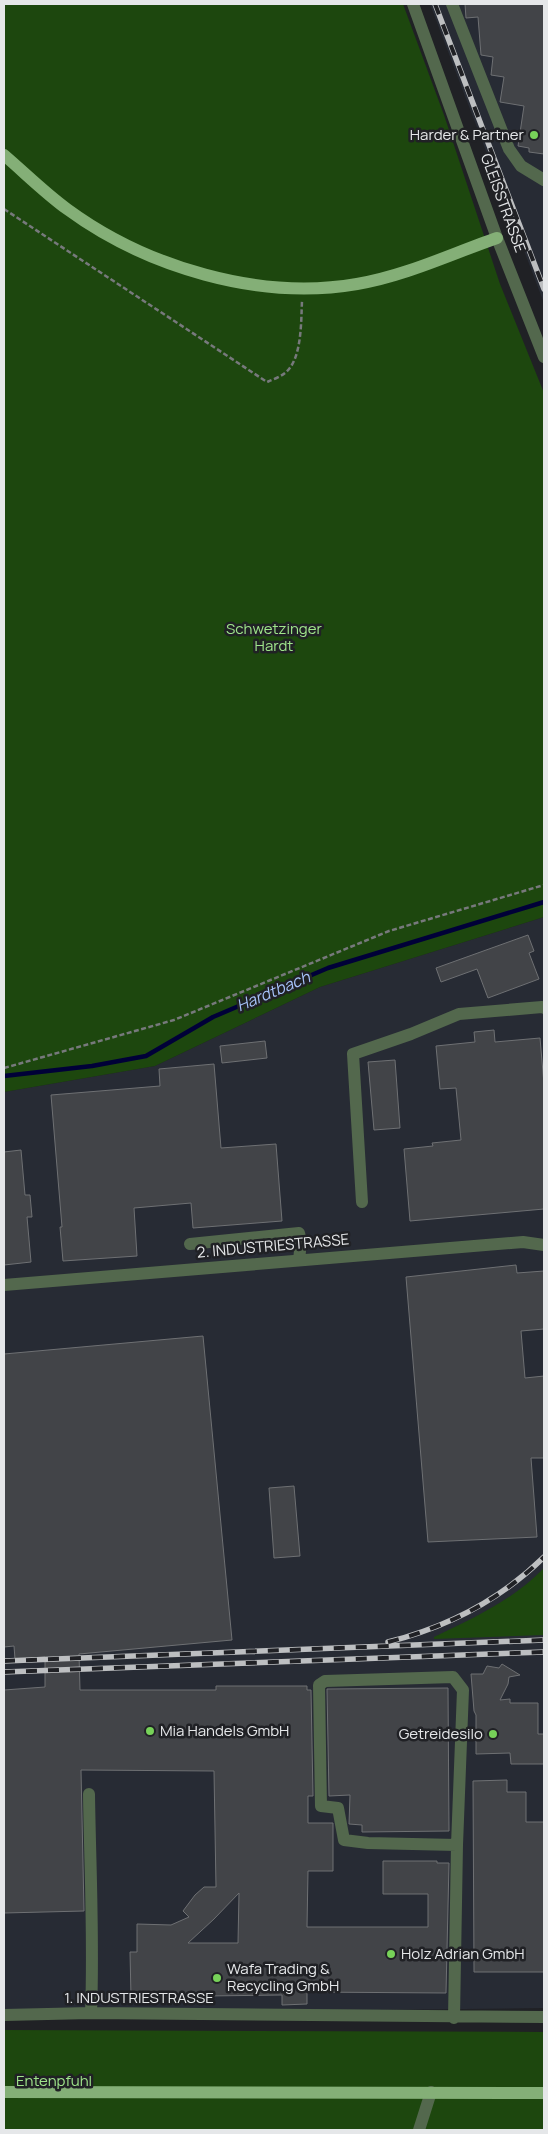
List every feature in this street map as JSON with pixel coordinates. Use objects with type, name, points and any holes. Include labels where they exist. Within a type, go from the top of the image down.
[{"type":"main road","points":[[4,155],[67,209],[113,239],[138,252],[227,282],[303,290],[357,284],[388,276],[497,238]]},
{"type":"main road","points":[[4,2092],[544,2093]]},
{"type":"street","name":"GLEISSTRASSE","points":[[413,4],[497,238],[544,357]]},
{"type":"street","points":[[452,4],[509,149],[521,166],[544,180]]},
{"type":"street","points":[[362,1202],[353,1054],[411,1034],[459,1014],[544,1008]]},
{"type":"street","points":[[190,1244],[299,1233],[301,1242],[299,1260]]},
{"type":"street","name":"2. INDUSTRIESTRASSE","points":[[4,1285],[523,1242],[544,1244]]},
{"type":"street","points":[[454,2018],[463,1690],[453,1677],[324,1681],[319,1685],[320,1806],[338,1808],[344,1840],[458,1845]]},
{"type":"street","points":[[89,1794],[90,1891],[94,1965],[92,2013]]},
{"type":"street","name":"1. INDUSTRIESTRASSE","points":[[4,2015],[92,2013],[454,2018],[544,2017]]},
{"type":"street","points":[[419,2130],[431,2092]]},
{"type":"path","points":[[4,209],[267,382],[285,373],[295,358],[300,330],[303,290]]},
{"type":"path","points":[[4,1068],[174,1020],[389,931],[544,885]]},
{"type":"shaded area","points":[[430,4],[544,4],[544,303],[452,62]]},
{"type":"shaded area","points":[[544,917],[544,2008],[4,2014],[4,1092],[155,1066],[320,987]]},
{"type":"green space","name":"Schwetzinger Hardt","points":[[4,4],[403,4],[444,115],[500,284],[544,393],[544,917],[320,987],[155,1066],[4,1092]]},
{"type":"green space","points":[[544,1568],[544,1635],[434,1639],[434,1637],[506,1599]]},
{"type":"green space","name":"Entenpfuhl","points":[[4,2030],[544,2032],[544,2130],[4,2130]]},
{"type":"building","points":[[465,4],[544,4],[544,154],[529,152],[529,148],[518,146],[524,106],[500,102],[504,77],[491,75],[493,57],[481,55],[478,17],[466,18]]},
{"type":"building","points":[[528,935],[534,951],[529,953],[539,979],[488,998],[477,969],[441,982],[436,968]]},
{"type":"building","points":[[494,1030],[495,1042],[540,1038],[544,1084],[544,1209],[410,1221],[404,1149],[433,1146],[432,1143],[461,1140],[456,1088],[440,1089],[436,1046],[475,1042],[474,1032]]},
{"type":"building","points":[[265,1041],[267,1058],[222,1063],[220,1046]]},
{"type":"building","points":[[395,1060],[400,1128],[374,1130],[368,1062]]},
{"type":"building","points":[[214,1064],[221,1148],[276,1144],[282,1221],[193,1228],[191,1203],[134,1208],[137,1256],[63,1261],[51,1095],[160,1086],[159,1069]]},
{"type":"building","points":[[21,1150],[25,1195],[30,1195],[32,1217],[27,1217],[31,1262],[4,1265],[4,1152]]},
{"type":"building","points":[[516,1265],[517,1273],[544,1271],[544,1329],[521,1331],[525,1378],[544,1376],[544,1458],[531,1458],[537,1537],[428,1542],[406,1277]]},
{"type":"building","points":[[203,1336],[232,1640],[79,1654],[80,1690],[216,1690],[216,1686],[307,1686],[307,1690],[311,1690],[313,1796],[308,1796],[308,1823],[333,1823],[333,1871],[308,1871],[307,1927],[428,1927],[428,1894],[383,1894],[383,1861],[437,1861],[437,1863],[449,1863],[446,1993],[307,1992],[307,2004],[282,2005],[282,1995],[131,1997],[130,1952],[137,1952],[137,1924],[171,1925],[189,1917],[183,1911],[195,1895],[204,1887],[216,1887],[214,1771],[81,1770],[84,1911],[4,1913],[4,1690],[45,1687],[45,1657],[15,1659],[14,1646],[4,1647],[4,1354]],"holes":[[[239,1893],[238,1943],[188,1943]]]},
{"type":"building","points":[[294,1486],[300,1556],[274,1558],[269,1488]]},
{"type":"building","points":[[502,1664],[520,1675],[509,1677],[508,1684],[500,1700],[510,1699],[510,1703],[538,1703],[538,1734],[544,1734],[544,1764],[511,1764],[510,1753],[476,1754],[476,1715],[474,1711],[471,1674],[483,1674],[487,1666],[499,1668]]},
{"type":"building","points":[[448,1688],[449,1831],[362,1832],[362,1825],[349,1824],[350,1795],[329,1796],[327,1689]]},
{"type":"building","points":[[507,1780],[507,1792],[526,1792],[526,1822],[544,1822],[544,1972],[474,1972],[473,1781]]},
{"type":"waterway","name":"Hardtbach","points":[[4,1076],[92,1066],[146,1056],[213,1017],[328,968],[544,902]]},
{"type":"railway","points":[[435,4],[544,289]]},
{"type":"railway","points":[[388,1642],[432,1628],[472,1610],[510,1586],[544,1557]]},
{"type":"railway","points":[[4,1661],[544,1640]]},
{"type":"railway","points":[[4,1672],[544,1652]]},
{"type":"place","name":"Harder & Partner","points":[[534,135]]},
{"type":"place","name":"Mia Handels GmbH","points":[[150,1731]]},
{"type":"place","name":"Getreidesilo","points":[[493,1734]]},
{"type":"place","name":"Holz Adrian GmbH","points":[[391,1954]]},
{"type":"place","name":"Wafa Trading & Recycling GmbH","points":[[217,1978]]}]
